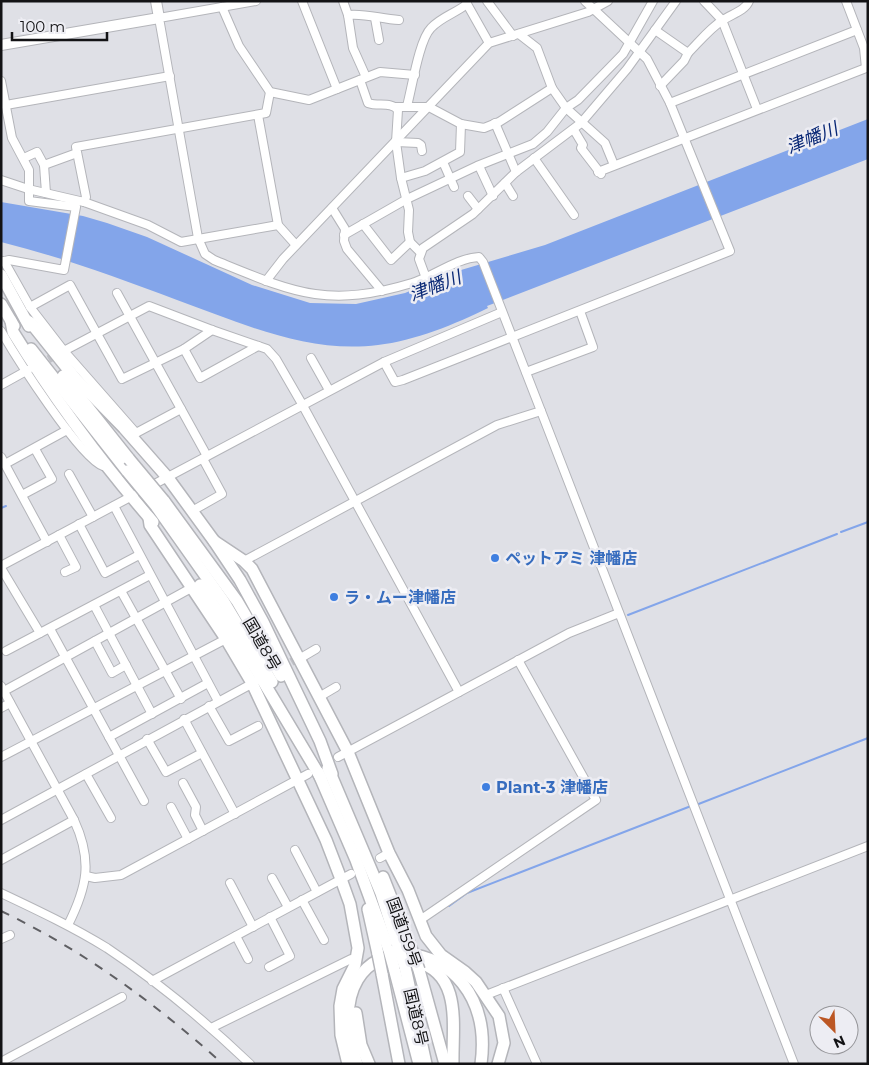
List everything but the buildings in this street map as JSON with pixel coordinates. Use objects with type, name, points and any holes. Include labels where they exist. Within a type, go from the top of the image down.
[{"type":"highway","name":"国道8号","points":[[2,275],[26,320],[56,368],[129,459],[208,578],[258,656],[326,776],[347,808],[381,893],[388,949],[400,967],[426,1064]]},
{"type":"highway","name":"国道8号","points":[[1,304],[11,321],[66,396],[127,471],[160,504]]},
{"type":"highway","points":[[26,320],[32,323],[74,378],[134,434],[214,541],[240,580],[263,622],[320,741],[326,776]]},
{"type":"highway","points":[[11,321],[13,332],[52,396],[104,465],[172,545],[227,624],[326,776]]},
{"type":"highway","points":[[149,518],[150,525],[193,587],[254,683],[298,780],[346,876],[357,936],[357,960],[343,989],[340,1006],[341,1035],[348,1064]]},
{"type":"highway","points":[[214,541],[244,561],[252,569],[274,603],[297,659],[319,697],[384,856],[400,873],[433,948],[465,972],[486,995],[502,1024],[504,1043],[498,1064]]},
{"type":"highway","name":"国道8号","points":[[326,776],[336,813]]},
{"type":"highway","name":"国道159号","points":[[347,808],[355,815],[395,904],[419,970],[446,1064]]},
{"type":"highway","name":"国道159号","points":[[336,813],[338,825],[365,898],[388,949],[382,974],[399,1064]]},
{"type":"highway","points":[[356,1064],[349,1031],[348,1015],[356,983],[373,962],[395,953],[408,953],[438,963],[456,977],[467,991],[477,1010],[481,1027],[483,1043],[481,1064]]},
{"type":"highway","points":[[369,1064],[361,1045],[356,1022],[356,1004],[360,989],[374,971],[387,963],[409,960],[422,963],[434,970],[448,988],[454,1015],[453,1064]]},
{"type":"highway","name":"国道8号","points":[[400,967],[419,1064]]},
{"type":"highway","points":[[395,1044],[395,1064]]},
{"type":"main road","points":[[1,45],[159,18],[156,1]]},
{"type":"street","points":[[256,1],[159,18],[198,238],[205,254],[214,260],[266,281],[308,294],[347,297],[382,291],[426,278],[471,258],[479,257],[483,262],[794,1064]]},
{"type":"street","points":[[302,1],[336,89]]},
{"type":"street","points":[[343,1],[348,15],[353,48],[363,78],[368,103],[396,107],[429,108],[461,124],[484,128],[552,88]]},
{"type":"street","points":[[487,1],[516,35],[537,48],[552,88],[566,108],[605,143],[614,165]]},
{"type":"street","points":[[384,362],[395,382],[512,338],[730,251],[670,103],[647,59],[585,1]]},
{"type":"street","points":[[266,281],[296,245],[429,108],[488,43],[594,9],[608,1]]},
{"type":"street","points":[[344,235],[407,199],[434,189],[451,178],[533,144],[547,132],[566,108],[578,100],[599,76],[612,65],[629,43],[653,1]]},
{"type":"street","points":[[426,278],[419,259],[420,252],[478,209],[516,172],[574,130],[627,69],[676,1]]},
{"type":"street","points":[[704,1],[722,20],[758,110]]},
{"type":"street","points":[[660,86],[684,61],[688,53],[722,20],[747,6],[749,1]]},
{"type":"street","points":[[574,130],[583,144],[580,148],[599,173],[614,165],[866,68],[864,48],[849,2]]},
{"type":"street","points":[[407,106],[430,29],[441,19],[467,3],[488,43]]},
{"type":"street","points":[[222,7],[239,46],[270,92],[309,100],[380,72],[415,75]]},
{"type":"street","points":[[348,15],[362,13],[375,18],[399,20]]},
{"type":"street","points":[[375,18],[379,40]]},
{"type":"street","points":[[655,30],[688,53]]},
{"type":"street","points":[[670,103],[857,30]]},
{"type":"street","points":[[6,104],[170,76]]},
{"type":"street","points":[[1,81],[12,138],[29,170],[29,201],[76,207],[64,270],[3,261]]},
{"type":"street","points":[[84,202],[86,196],[76,147],[266,113],[270,92]]},
{"type":"street","points":[[396,107],[398,110],[396,142],[401,178],[410,217],[408,232],[410,242],[420,252]]},
{"type":"street","points":[[258,115],[278,225],[296,245]]},
{"type":"street","points":[[495,123],[516,172]]},
{"type":"street","points":[[401,178],[425,171],[460,152],[461,124]]},
{"type":"street","points":[[396,142],[418,143],[422,151]]},
{"type":"street","points":[[24,158],[37,152],[44,165],[46,193]]},
{"type":"street","points":[[44,165],[77,153]]},
{"type":"street","points":[[534,158],[574,215]]},
{"type":"street","points":[[444,162],[454,187]]},
{"type":"street","points":[[479,166],[493,196]]},
{"type":"street","points":[[425,171],[434,189]]},
{"type":"street","points":[[1,180],[28,189],[84,202],[148,225],[181,242],[278,225]]},
{"type":"street","points":[[505,183],[514,196]]},
{"type":"street","points":[[468,196],[478,209]]},
{"type":"street","points":[[332,208],[345,229],[344,241],[347,249],[382,291]]},
{"type":"street","points":[[363,224],[391,260],[410,242]]},
{"type":"street","points":[[3,261],[30,307],[62,352],[134,434],[181,409]]},
{"type":"street","points":[[30,307],[70,285],[122,379],[184,349],[212,330]]},
{"type":"street","points":[[117,293],[181,409],[222,494],[192,512]]},
{"type":"street","points":[[62,352],[149,306],[267,349],[276,359],[302,404],[459,692]]},
{"type":"street","points":[[526,372],[593,347],[580,311]]},
{"type":"street","points":[[40,633],[1,567],[302,404],[384,362],[502,312]]},
{"type":"street","points":[[2,335],[28,370],[67,430],[101,467],[104,465]]},
{"type":"street","points":[[184,349],[200,378],[258,346]]},
{"type":"street","points":[[311,358],[329,390]]},
{"type":"street","points":[[1,385],[28,370]]},
{"type":"street","points":[[244,561],[497,425],[540,411]]},
{"type":"street","points":[[5,464],[67,430]]},
{"type":"street","points":[[22,495],[52,479],[35,449]]},
{"type":"street","points":[[1,457],[47,542]]},
{"type":"street","points":[[69,474],[92,517]]},
{"type":"street","points":[[114,506],[218,701]]},
{"type":"street","points":[[80,524],[105,573],[139,555]]},
{"type":"street","points":[[59,535],[76,567],[65,572]]},
{"type":"street","points":[[6,651],[150,575]]},
{"type":"street","points":[[68,925],[81,896],[86,876],[84,849],[74,820],[3,688],[109,634],[193,587]]},
{"type":"street","points":[[121,591],[181,699]]},
{"type":"street","points":[[94,605],[152,714]]},
{"type":"street","points":[[343,755],[569,633],[619,613]]},
{"type":"street","points":[[50,629],[144,801]]},
{"type":"street","points":[[1,757],[226,639]]},
{"type":"street","points":[[95,641],[112,673],[126,665]]},
{"type":"street","points":[[297,659],[316,650]]},
{"type":"street","points":[[420,920],[596,800],[518,660]]},
{"type":"street","points":[[109,738],[208,683]]},
{"type":"street","points":[[1,820],[115,759],[118,754],[254,683]]},
{"type":"street","points":[[319,697],[336,687]]},
{"type":"street","points":[[1,708],[10,703]]},
{"type":"street","points":[[210,706],[229,741],[258,726]]},
{"type":"street","points":[[184,719],[235,814]]},
{"type":"street","points":[[147,739],[166,772],[202,753]]},
{"type":"street","points":[[86,774],[111,818]]},
{"type":"street","points":[[86,876],[116,877],[308,774]]},
{"type":"street","points":[[183,783],[196,807],[195,815],[203,831]]},
{"type":"street","points":[[171,807],[188,839]]},
{"type":"street","points":[[1,860],[74,820]]},
{"type":"street","points":[[486,995],[868,846]]},
{"type":"street","points":[[295,850],[317,892]]},
{"type":"street","points":[[152,981],[346,876]]},
{"type":"street","points":[[272,878],[288,907]]},
{"type":"street","points":[[230,883],[253,926]]},
{"type":"street","points":[[1,893],[68,925],[106,948],[152,981],[211,1028],[250,1064]]},
{"type":"street","points":[[302,900],[324,940]]},
{"type":"street","points":[[269,967],[290,956],[270,917]]},
{"type":"street","points":[[1,939],[10,935]]},
{"type":"street","points":[[236,936],[248,959]]},
{"type":"street","points":[[211,1028],[351,959],[357,960]]},
{"type":"street","points":[[503,988],[537,1064]]},
{"type":"street","points":[[1,1062],[122,997]]},
{"type":"water","name":"津幡川","points":[[868,119],[868,159],[487,306],[488,308],[449,326],[406,340],[378,345],[352,347],[300,341],[250,327],[90,268],[1,242],[1,202],[83,216],[107,223],[147,237],[252,285],[310,303],[356,304],[405,293],[461,270],[545,245]]},
{"type":"waterway","points":[[1,508],[6,506]]},
{"type":"waterway","points":[[841,532],[868,522]]},
{"type":"waterway","points":[[628,615],[837,534]]},
{"type":"waterway","points":[[696,805],[868,738]]},
{"type":"waterway","points":[[449,906],[467,893],[691,806]]},
{"type":"tunnel","points":[[38,365],[60,353]]},
{"type":"tunnel","points":[[281,668],[293,661]]},
{"type":"railway","points":[[1,911],[61,943],[118,980],[172,1020],[223,1064]]},
{"type":"place","name":"ペットアミ 津幡店","points":[[495,558]]},
{"type":"place","name":"ラ・ムー津幡店","points":[[334,597]]},
{"type":"place","name":"Plant-3 津幡店","points":[[486,787]]}]
